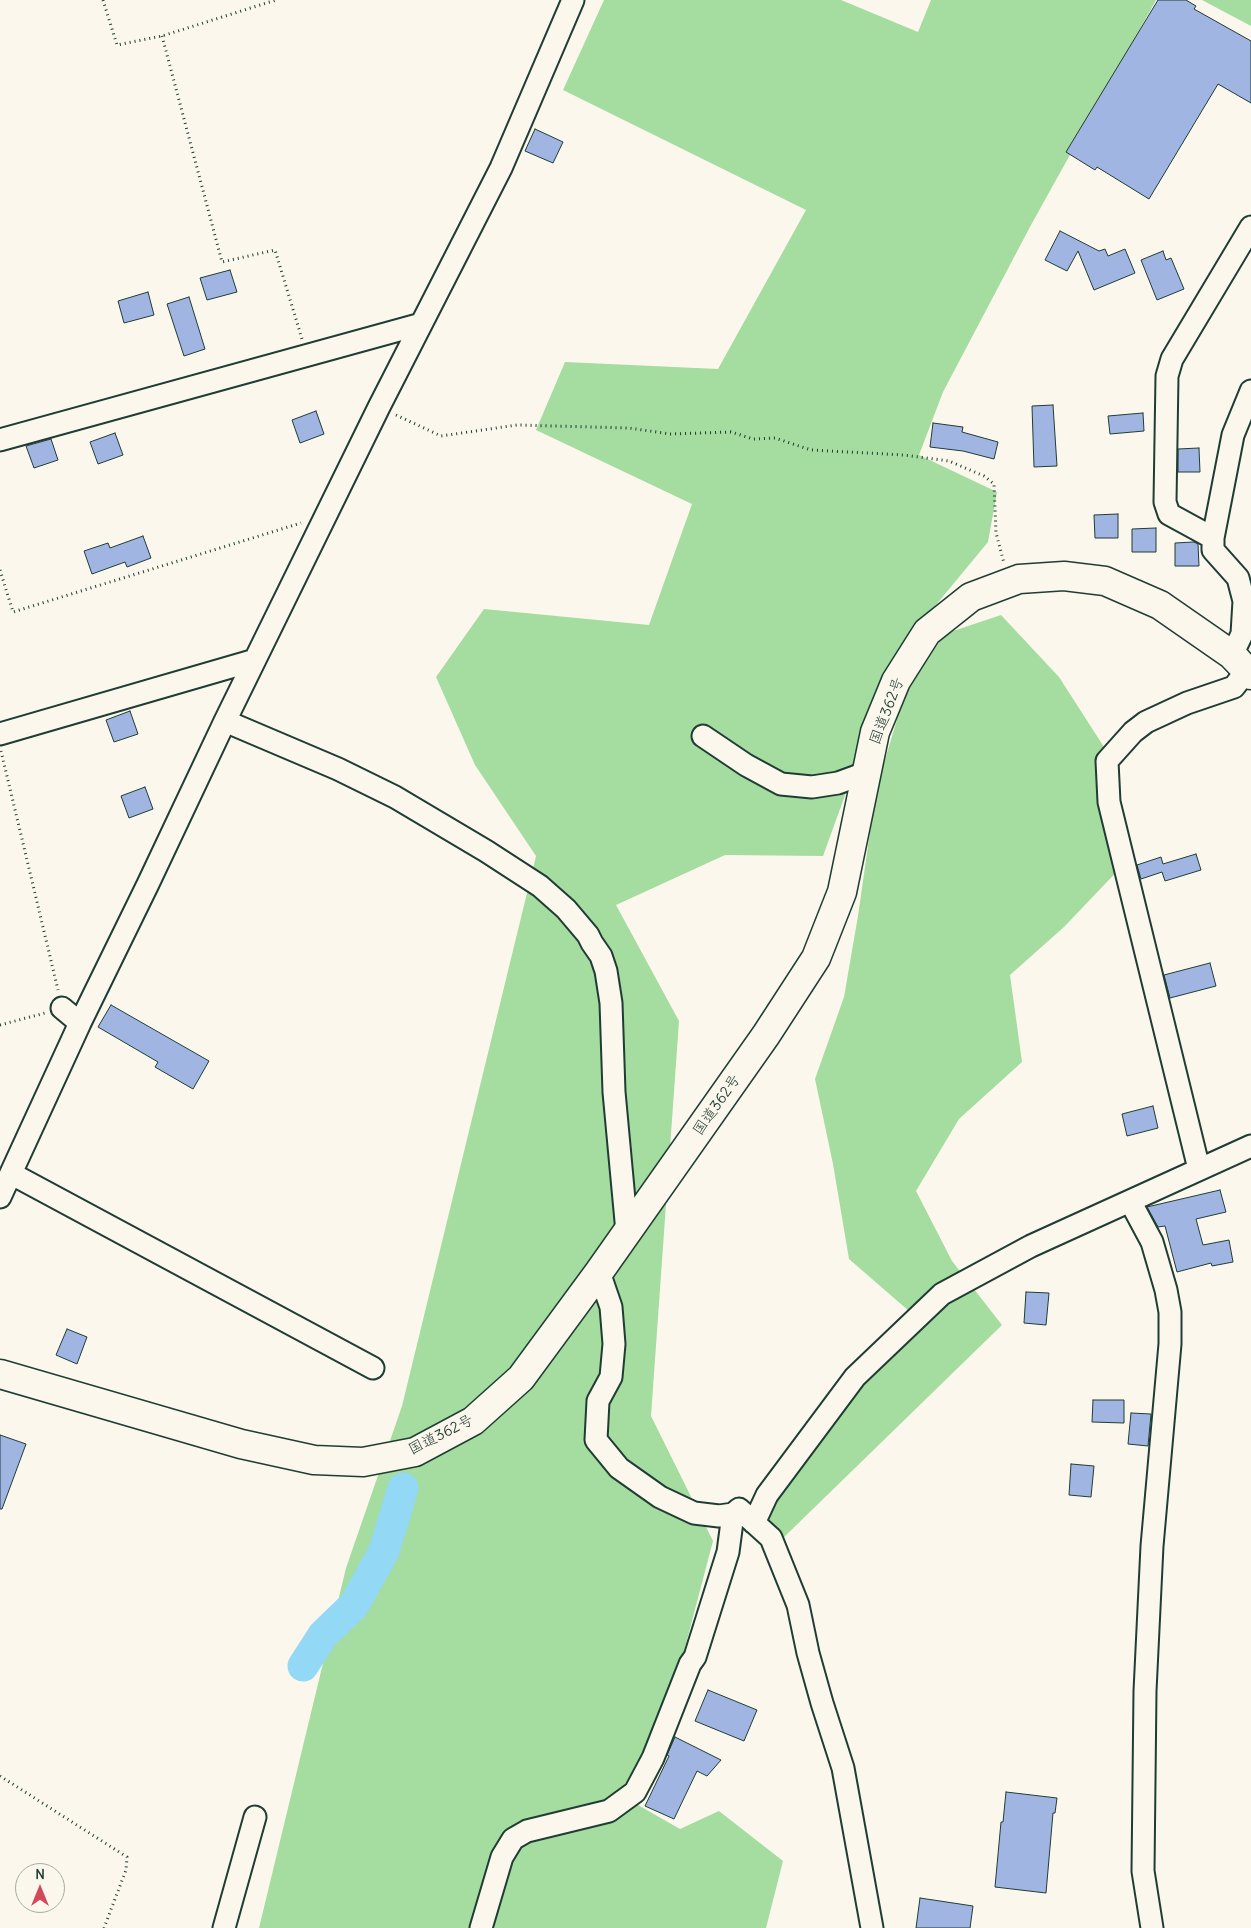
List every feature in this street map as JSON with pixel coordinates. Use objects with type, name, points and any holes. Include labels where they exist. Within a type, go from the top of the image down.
[{"type":"highway","name":"国道362号","points":[[0,1374],[241,1444],[314,1460],[363,1462],[415,1452],[472,1421],[521,1378],[599,1272],[766,1035],[816,958],[842,892],[875,732],[896,681],[927,632],[971,597],[1019,579],[1064,576],[1105,581],[1160,605],[1243,667]]},
{"type":"street","points":[[0,1197],[80,1023],[325,515],[501,168],[573,0]]},
{"type":"street","points":[[1214,538],[1169,514],[1165,502],[1167,376],[1172,359],[1251,226]]},
{"type":"street","points":[[0,440],[421,324]]},
{"type":"street","points":[[1200,1169],[1109,802],[1107,761],[1133,732],[1146,722],[1187,703],[1234,687],[1243,667],[1242,634],[1245,577],[1214,550],[1214,538],[1233,435],[1251,391]]},
{"type":"street","points":[[0,734],[255,660]]},
{"type":"street","points":[[225,721],[338,769],[395,797],[453,831],[540,886],[566,909],[588,935],[601,956],[606,971],[611,1003],[614,1092],[627,1232]]},
{"type":"street","points":[[703,736],[746,765],[781,784],[812,788],[868,772]]},
{"type":"street","points":[[62,1008],[80,1023]]},
{"type":"street","points":[[754,1523],[767,1495],[855,1377],[942,1294],[1032,1246],[1251,1146]]},
{"type":"street","points":[[12,1174],[373,1368]]},
{"type":"street","points":[[1130,1201],[1152,1242],[1166,1290],[1170,1312],[1170,1344],[1152,1546],[1145,1691],[1143,1871],[1152,1928]]},
{"type":"street","points":[[599,1272],[611,1307],[614,1344],[611,1377],[598,1401],[596,1440],[619,1468],[660,1497],[694,1513],[719,1516],[733,1514],[739,1509],[771,1538],[798,1605],[810,1662],[843,1768],[872,1928]]},
{"type":"street","points":[[481,1928],[502,1857],[513,1839],[527,1831],[609,1811],[635,1792],[653,1758],[690,1664],[695,1657],[728,1552],[733,1514]]},
{"type":"street","points":[[224,1928],[255,1816]]},
{"type":"path","points":[[103,0],[117,45],[162,36],[276,0]]},
{"type":"path","points":[[162,36],[222,262],[275,250],[307,356]]},
{"type":"path","points":[[379,407],[441,436],[517,425],[629,428],[670,434],[731,432],[753,439],[775,438],[811,450],[904,455],[950,461],[984,476],[994,484],[996,533],[1009,583]]},
{"type":"path","points":[[0,570],[13,612],[325,515]]},
{"type":"path","points":[[0,746],[62,1008],[0,1026]]},
{"type":"path","points":[[0,1776],[128,1857],[126,1870],[104,1928]]},
{"type":"green space","points":[[604,0],[841,0],[918,32],[931,0],[1156,0],[1031,225],[943,392],[919,455],[997,492],[988,542],[897,652],[823,856],[725,855],[616,905],[679,1021],[651,1416],[713,1541],[673,1693],[624,1797],[680,1829],[719,1811],[783,1861],[766,1928],[259,1928],[346,1568],[402,1406],[536,856],[475,765],[436,677],[484,609],[649,625],[692,504],[536,430],[565,362],[718,369],[806,210],[563,90]]},
{"type":"green space","points":[[1202,0],[1251,0],[1251,26]]},
{"type":"green space","points":[[1001,615],[1059,677],[1104,747],[1124,864],[1064,927],[1010,975],[1022,1062],[959,1119],[916,1191],[952,1261],[1002,1325],[779,1542],[767,1522],[785,1470],[917,1318],[849,1259],[833,1164],[815,1079],[844,997],[876,790],[904,696],[944,634]]},
{"type":"building","points":[[1158,0],[1186,0],[1196,6],[1194,9],[1251,41],[1251,103],[1218,84],[1149,199],[1097,167],[1095,170],[1066,152]]},
{"type":"building","points":[[535,129],[563,142],[553,163],[525,151]]},
{"type":"building","points":[[1060,231],[1099,251],[1105,249],[1108,256],[1125,249],[1135,273],[1094,290],[1078,251],[1067,271],[1045,260]]},
{"type":"building","points":[[1163,251],[1166,260],[1171,258],[1184,289],[1157,300],[1141,260]]},
{"type":"building","points":[[230,270],[237,292],[207,300],[200,278]]},
{"type":"building","points":[[148,292],[154,315],[124,323],[118,301]]},
{"type":"building","points":[[189,297],[205,349],[184,356],[167,304]]},
{"type":"building","points":[[1053,405],[1057,466],[1034,467],[1032,406]]},
{"type":"building","points":[[316,411],[324,434],[300,443],[292,420]]},
{"type":"building","points":[[1143,413],[1144,431],[1110,434],[1108,416]]},
{"type":"building","points":[[933,423],[963,427],[962,432],[998,442],[994,459],[963,451],[930,447]]},
{"type":"building","points":[[115,433],[123,455],[98,464],[90,442]]},
{"type":"building","points":[[51,439],[58,460],[34,468],[26,446]]},
{"type":"building","points":[[1199,448],[1200,472],[1178,472],[1178,449]]},
{"type":"building","points":[[1118,514],[1118,538],[1095,538],[1094,515]]},
{"type":"building","points":[[1156,528],[1156,552],[1132,552],[1132,529]]},
{"type":"building","points":[[143,536],[151,558],[127,567],[125,562],[92,574],[84,551],[108,543],[110,548]]},
{"type":"building","points":[[1194,542],[1198,544],[1199,566],[1175,566],[1175,543]]},
{"type":"building","points":[[130,711],[138,734],[114,742],[106,720]]},
{"type":"building","points":[[145,787],[153,809],[129,818],[121,796]]},
{"type":"building","points":[[1196,854],[1201,870],[1165,881],[1162,872],[1141,879],[1137,865],[1161,857],[1163,864]]},
{"type":"building","points":[[1210,963],[1216,986],[1170,998],[1164,975]]},
{"type":"building","points":[[111,1005],[209,1061],[193,1089],[155,1067],[158,1062],[98,1027]]},
{"type":"building","points":[[1153,1106],[1158,1128],[1127,1136],[1122,1114]]},
{"type":"building","points":[[1220,1190],[1226,1212],[1196,1219],[1203,1245],[1229,1240],[1233,1262],[1212,1266],[1211,1263],[1177,1272],[1165,1226],[1158,1227],[1147,1207]]},
{"type":"building","points":[[1026,1292],[1049,1293],[1046,1325],[1024,1323]]},
{"type":"building","points":[[67,1329],[87,1337],[77,1364],[56,1355]]},
{"type":"building","points":[[1093,1400],[1124,1400],[1124,1423],[1092,1422]]},
{"type":"building","points":[[1131,1413],[1151,1414],[1148,1446],[1128,1444]]},
{"type":"building","points":[[0,1435],[26,1444],[2,1509],[0,1509]]},
{"type":"building","points":[[1071,1464],[1094,1466],[1091,1497],[1069,1495]]},
{"type":"building","points":[[708,1690],[757,1710],[744,1741],[695,1721]]},
{"type":"building","points":[[675,1737],[721,1760],[707,1776],[697,1771],[674,1819],[645,1806],[669,1756],[667,1755]]},
{"type":"building","points":[[1006,1792],[1057,1798],[1055,1813],[1053,1813],[1046,1893],[995,1887],[1001,1822],[1003,1822]]},
{"type":"building","points":[[920,1898],[973,1906],[970,1928],[916,1928]]},
{"type":"waterway","points":[[303,1666],[323,1635],[354,1605],[384,1551],[403,1488]]}]
